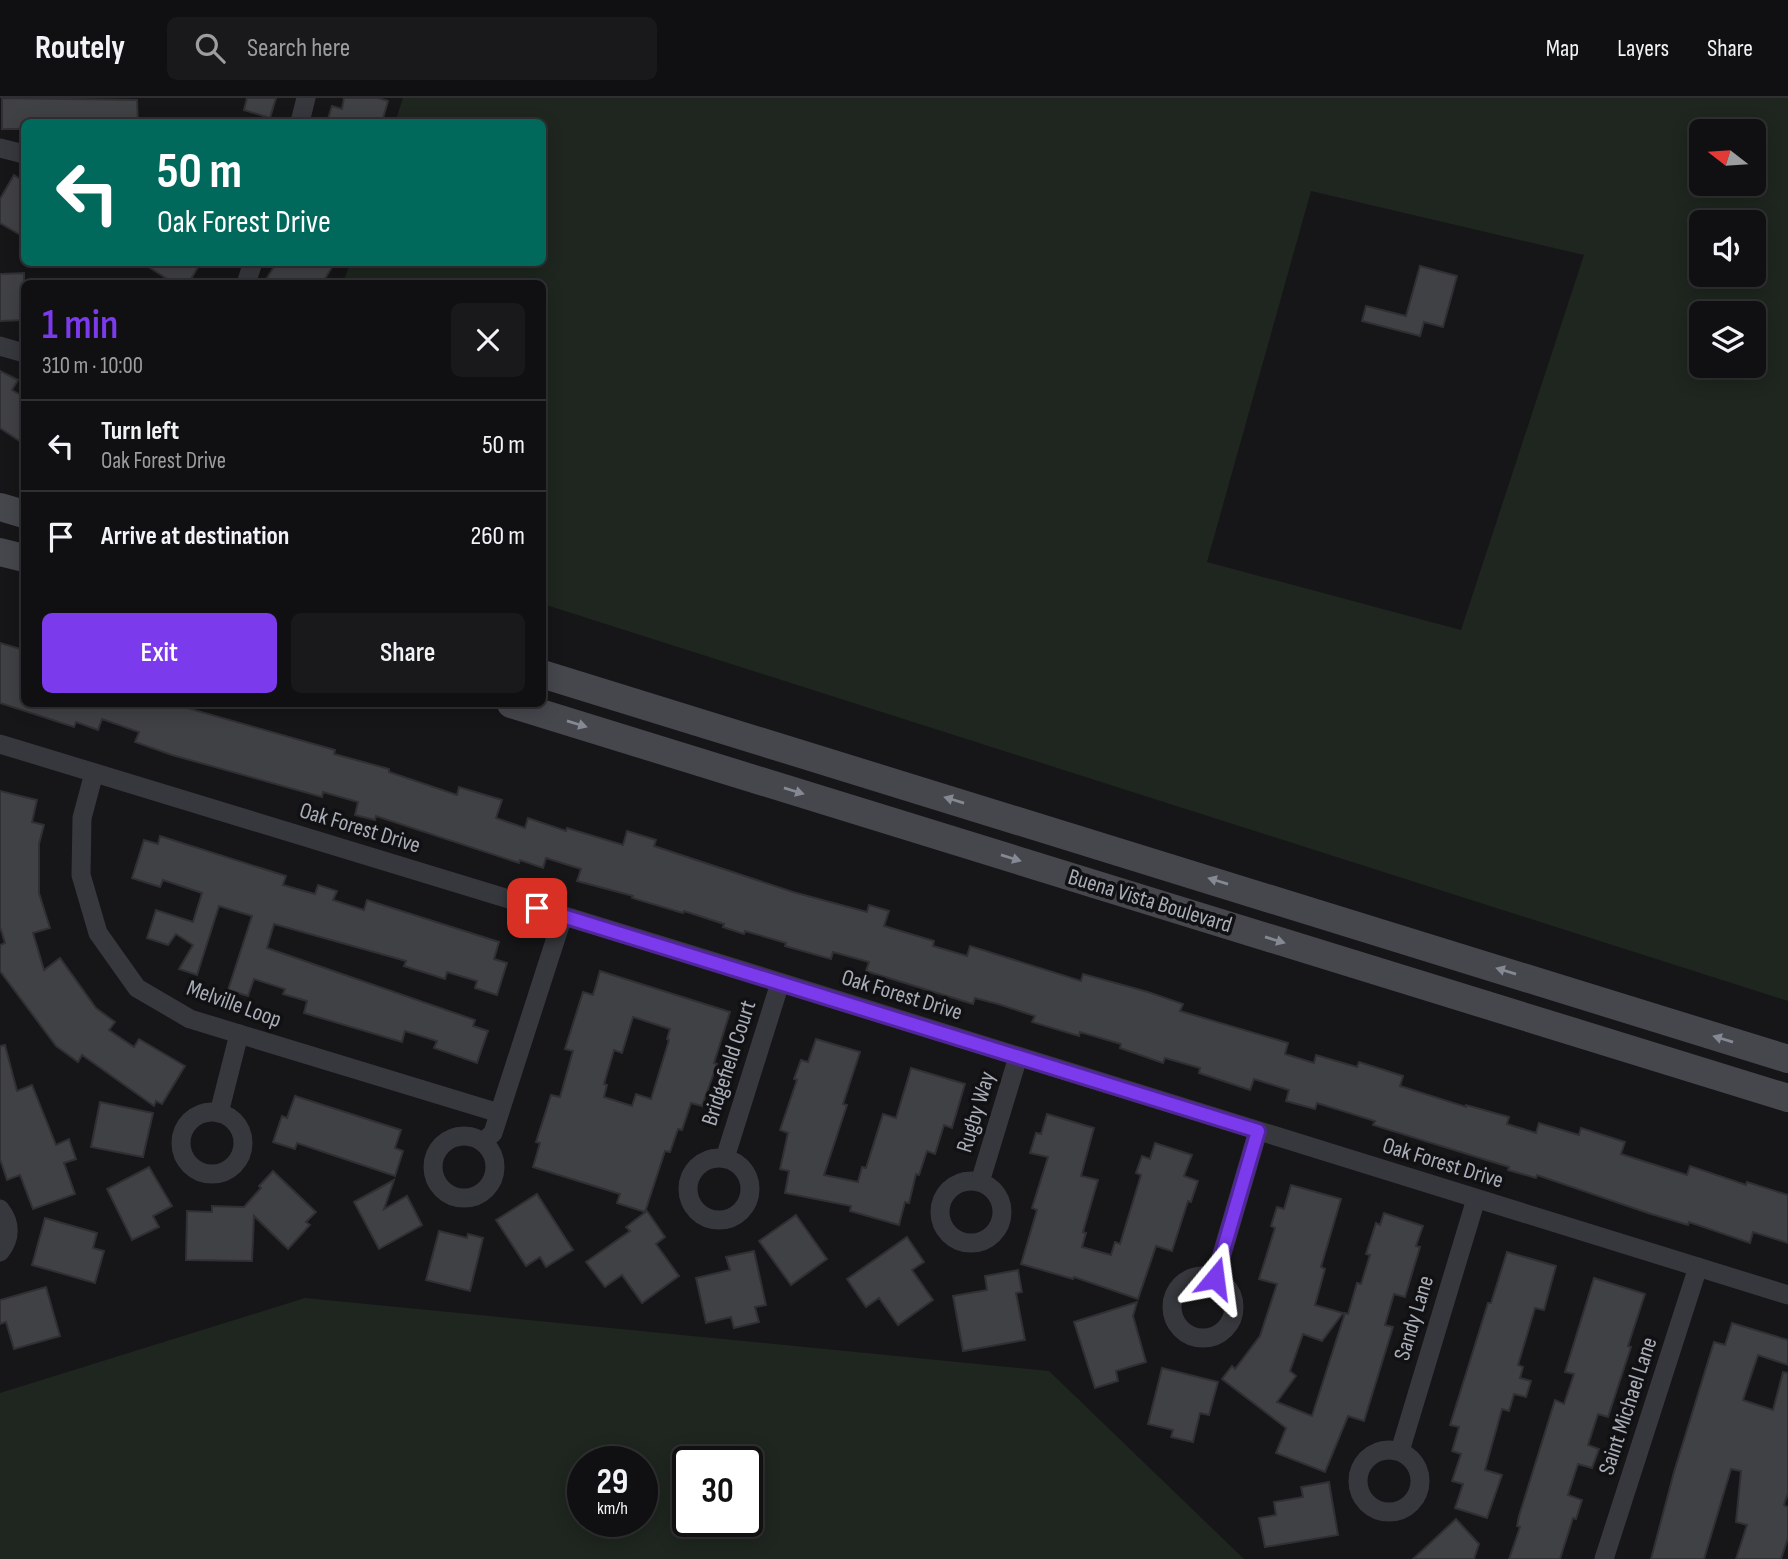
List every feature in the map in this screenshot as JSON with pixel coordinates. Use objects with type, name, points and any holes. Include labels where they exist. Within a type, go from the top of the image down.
[{"type":"main road","points":[[0,506],[21,513]]},
{"type":"main road","points":[[0,551],[21,557]]},
{"type":"main road","name":"Buena Vista Boulevard","points":[[546,675],[1788,1059]]},
{"type":"main road","name":"Buena Vista Boulevard","points":[[521,707],[1788,1098]]},
{"type":"street","points":[[301,119],[306,98]]},
{"type":"street","points":[[0,148],[21,153]]},
{"type":"street","points":[[0,346],[21,352]]},
{"type":"street","name":"Oak Forest Drive","points":[[0,744],[1788,1295]]},
{"type":"street","name":"Melville Loop","points":[[94,773],[82,818],[80,875],[99,933],[137,988],[190,1019],[499,1113]]},
{"type":"street","points":[[483,1142],[493,1133],[563,916]]},
{"type":"street","name":"Bridgefield Court","points":[[725,1158],[780,983]]},
{"type":"street","points":[[219,1113],[239,1034]]},
{"type":"street","name":"Rugby Way","points":[[980,1182],[1018,1057]]},
{"type":"street","points":[[1215,1278],[1258,1131]]},
{"type":"street","name":"Sandy Lane","points":[[1400,1451],[1476,1199]]},
{"type":"street","points":[[0,1209],[7,1219],[9,1230],[0,1252]]},
{"type":"street","name":"Saint Michael Lane","points":[[1604,1559],[1698,1268]]},
{"type":"shaded area","points":[[403,98],[1788,98],[1788,1001],[546,605],[546,280],[344,280],[349,266],[546,266],[546,119],[396,119]],"holes":[[[1311,191],[1584,255],[1461,630],[1207,562]]]},
{"type":"shaded area","points":[[305,1298],[1049,1371],[1244,1559],[0,1559],[0,1393]]},
{"type":"building","points":[[2,98],[137,100],[138,119],[21,119],[21,129],[2,129]]},
{"type":"building","points":[[247,98],[276,98],[270,118],[244,110]]},
{"type":"building","points":[[344,98],[378,98],[388,101],[383,119],[328,119],[332,106],[342,109]]},
{"type":"building","points":[[14,175],[21,180],[21,235],[0,223],[0,199]]},
{"type":"building","points":[[147,266],[199,266],[190,280],[169,280]]},
{"type":"building","points":[[274,266],[333,266],[324,280],[266,280]]},
{"type":"building","points":[[1420,266],[1457,276],[1443,327],[1424,322],[1420,336],[1362,321],[1366,306],[1406,316]]},
{"type":"building","points":[[24,273],[24,280],[21,280],[21,320],[0,321],[0,274]]},
{"type":"building","points":[[0,371],[18,380],[12,390],[21,395],[21,442],[0,428]]},
{"type":"building","points":[[0,643],[21,649],[21,707],[184,707],[335,750],[334,754],[389,769],[389,772],[457,795],[459,787],[502,800],[496,818],[525,828],[528,818],[566,831],[567,828],[623,845],[627,831],[656,840],[654,846],[793,892],[867,912],[869,905],[889,911],[884,926],[934,941],[933,946],[967,956],[970,946],[1081,981],[1083,974],[1148,992],[1183,1004],[1180,1011],[1288,1043],[1285,1054],[1314,1063],[1316,1055],[1357,1067],[1359,1062],[1403,1076],[1400,1086],[1466,1107],[1509,1117],[1507,1124],[1536,1133],[1539,1123],[1579,1135],[1581,1128],[1625,1142],[1621,1154],[1687,1175],[1690,1166],[1746,1185],[1747,1182],[1788,1195],[1788,1243],[1753,1232],[1750,1243],[1689,1222],[1688,1225],[1537,1175],[1536,1178],[1508,1170],[1509,1167],[1373,1125],[1375,1121],[1317,1103],[1315,1109],[1286,1101],[1289,1090],[1254,1079],[1250,1090],[1199,1073],[1200,1068],[1165,1058],[1163,1063],[1120,1048],[1121,1044],[1080,1032],[1079,1036],[1032,1022],[1035,1016],[998,1004],[975,998],[973,1004],[866,971],[869,962],[833,952],[831,959],[745,931],[744,934],[723,927],[724,924],[684,911],[683,913],[577,881],[581,869],[546,858],[543,868],[520,860],[519,863],[376,816],[375,820],[355,815],[358,802],[323,792],[322,797],[172,755],[135,742],[139,732],[102,719],[98,730],[76,722],[74,727],[0,703]]},
{"type":"building","points":[[0,791],[37,800],[32,822],[44,825],[39,844],[39,893],[50,928],[33,933],[44,970],[60,958],[96,1008],[115,1022],[109,1030],[134,1047],[139,1039],[185,1066],[162,1104],[156,1101],[154,1106],[82,1055],[78,1062],[56,1046],[0,971],[0,945],[5,943],[0,927]]},
{"type":"building","points":[[160,836],[286,876],[283,885],[315,894],[318,885],[337,891],[333,900],[364,910],[367,900],[499,942],[494,959],[507,963],[497,995],[475,988],[477,981],[447,972],[445,979],[404,966],[406,961],[274,924],[267,948],[475,1020],[473,1026],[488,1031],[477,1063],[434,1048],[437,1041],[405,1031],[402,1042],[304,1013],[307,1001],[283,994],[285,989],[254,979],[248,996],[228,990],[252,916],[219,906],[197,975],[179,969],[193,945],[176,934],[168,945],[147,938],[156,910],[193,922],[202,893],[163,880],[160,887],[132,878],[144,840],[158,844]]},
{"type":"building","points":[[600,971],[730,1012],[714,1063],[717,1064],[702,1106],[691,1103],[682,1130],[678,1129],[670,1152],[665,1151],[645,1212],[617,1203],[620,1194],[533,1167],[540,1143],[536,1142],[551,1095],[560,1097],[573,1051],[565,1049],[583,992],[593,995]],"holes":[[[633,1017],[670,1029],[651,1099],[636,1094],[632,1106],[604,1097],[607,1085],[604,1084],[614,1050],[622,1053]]]},
{"type":"building","points":[[816,1039],[860,1052],[843,1104],[847,1105],[824,1175],[858,1182],[862,1167],[866,1168],[883,1114],[896,1118],[911,1068],[965,1084],[952,1128],[944,1125],[935,1154],[927,1151],[919,1175],[916,1174],[909,1203],[905,1202],[899,1225],[850,1211],[851,1206],[785,1193],[789,1171],[780,1169],[788,1133],[780,1130],[801,1060],[808,1062]]},
{"type":"building","points":[[5,1045],[17,1091],[32,1085],[56,1145],[69,1139],[76,1159],[64,1163],[75,1194],[33,1209],[20,1175],[7,1180],[0,1159],[0,1046]]},
{"type":"building","points":[[295,1096],[401,1130],[395,1148],[403,1151],[395,1176],[297,1143],[295,1149],[273,1142],[282,1116],[287,1118]]},
{"type":"building","points":[[100,1102],[153,1113],[143,1157],[91,1147]]},
{"type":"building","points":[[1047,1114],[1094,1128],[1081,1176],[1098,1180],[1083,1232],[1086,1233],[1082,1247],[1111,1255],[1115,1242],[1120,1244],[1141,1175],[1136,1173],[1142,1156],[1150,1159],[1155,1143],[1192,1155],[1184,1176],[1198,1181],[1191,1202],[1188,1201],[1172,1251],[1156,1246],[1138,1299],[1074,1277],[1073,1279],[1021,1264],[1037,1210],[1032,1208],[1048,1157],[1030,1153],[1036,1133],[1041,1134]]},
{"type":"building","points":[[149,1167],[172,1206],[153,1216],[159,1227],[132,1240],[107,1189]]},
{"type":"building","points":[[273,1171],[316,1212],[306,1222],[310,1225],[288,1249],[254,1216],[252,1261],[186,1260],[187,1211],[212,1212],[212,1206],[244,1207]]},
{"type":"building","points":[[394,1180],[384,1209],[407,1196],[422,1225],[379,1249],[354,1202]]},
{"type":"building","points":[[1291,1185],[1341,1199],[1321,1267],[1325,1269],[1315,1305],[1343,1313],[1322,1341],[1303,1334],[1290,1371],[1296,1376],[1277,1402],[1312,1416],[1345,1313],[1348,1314],[1357,1283],[1361,1284],[1370,1255],[1366,1254],[1376,1223],[1380,1225],[1384,1213],[1423,1226],[1416,1246],[1420,1247],[1405,1297],[1394,1294],[1385,1325],[1393,1327],[1364,1421],[1348,1416],[1325,1472],[1276,1453],[1286,1428],[1222,1379],[1232,1366],[1235,1369],[1260,1336],[1277,1284],[1259,1279],[1275,1228],[1271,1226],[1277,1207],[1284,1209]]},
{"type":"building","points":[[537,1194],[573,1250],[546,1267],[540,1257],[526,1266],[496,1220]]},
{"type":"building","points":[[647,1211],[665,1237],[656,1244],[679,1276],[642,1303],[622,1275],[605,1287],[586,1262],[630,1231],[626,1227]]},
{"type":"building","points":[[796,1215],[827,1259],[791,1285],[759,1241]]},
{"type":"building","points":[[45,1218],[97,1233],[93,1248],[104,1251],[95,1283],[32,1265]]},
{"type":"building","points":[[439,1231],[467,1238],[468,1234],[483,1238],[470,1291],[426,1280]]},
{"type":"building","points":[[907,1237],[924,1262],[912,1270],[933,1300],[898,1325],[879,1298],[866,1307],[847,1279]]},
{"type":"building","points":[[754,1251],[766,1305],[755,1307],[759,1322],[734,1328],[731,1317],[706,1323],[696,1278],[730,1270],[726,1257]]},
{"type":"building","points":[[1507,1252],[1556,1266],[1544,1310],[1535,1308],[1518,1365],[1523,1367],[1520,1378],[1531,1381],[1526,1397],[1514,1394],[1509,1411],[1502,1409],[1485,1470],[1502,1475],[1487,1518],[1455,1508],[1463,1484],[1452,1481],[1461,1454],[1452,1451],[1459,1427],[1450,1425]]},
{"type":"building","points":[[1018,1270],[1022,1292],[1016,1293],[1025,1340],[963,1351],[953,1296],[987,1290],[985,1276]]},
{"type":"building","points":[[1594,1278],[1645,1294],[1628,1346],[1631,1347],[1608,1417],[1598,1414],[1588,1445],[1599,1449],[1592,1468],[1578,1464],[1568,1495],[1582,1500],[1576,1519],[1573,1518],[1560,1559],[1509,1559],[1520,1527],[1517,1526],[1519,1516],[1555,1400],[1564,1404],[1574,1374],[1565,1372]]},
{"type":"building","points":[[46,1287],[60,1336],[14,1349],[6,1322],[0,1324],[0,1300]]},
{"type":"building","points":[[1137,1302],[1133,1316],[1146,1362],[1116,1371],[1118,1381],[1095,1388],[1074,1322]]},
{"type":"building","points":[[1732,1323],[1788,1340],[1788,1365],[1758,1355],[1743,1400],[1773,1410],[1783,1372],[1788,1373],[1788,1493],[1784,1505],[1788,1507],[1788,1538],[1781,1559],[1736,1559],[1747,1525],[1736,1522],[1741,1471],[1731,1469],[1704,1559],[1651,1559],[1674,1472],[1714,1342],[1725,1345]]},
{"type":"building","points":[[1162,1368],[1218,1382],[1209,1415],[1200,1413],[1193,1442],[1171,1437],[1173,1430],[1148,1424]]},
{"type":"building","points":[[1329,1482],[1338,1535],[1265,1547],[1259,1518],[1276,1515],[1274,1502],[1303,1497],[1301,1487]]},
{"type":"building","points":[[1456,1519],[1479,1544],[1474,1559],[1413,1559]]},
{"type":"route","points":[[537,908],[1258,1131],[1215,1278]]}]
